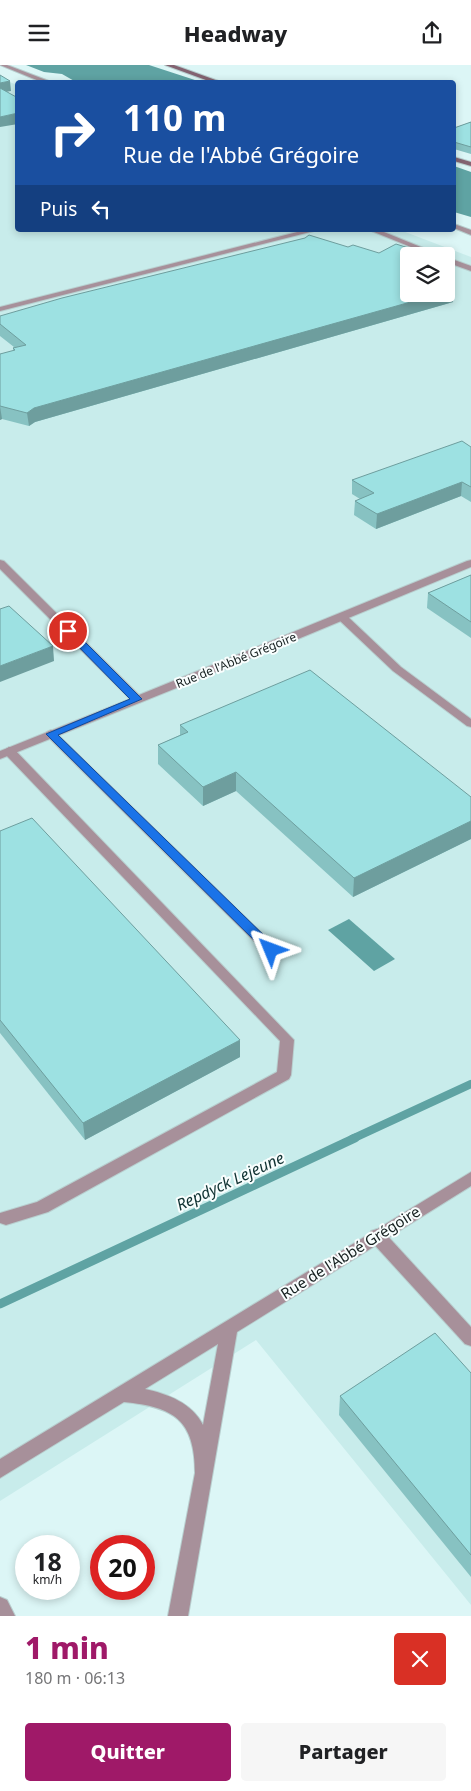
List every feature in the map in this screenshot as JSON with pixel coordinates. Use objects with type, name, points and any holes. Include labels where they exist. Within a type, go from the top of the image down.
[{"type":"main road","points":[[168,65],[213,80]]},
{"type":"main road","points":[[456,160],[471,164]]},
{"type":"street","points":[[2,65],[43,80]]},
{"type":"street","points":[[456,227],[471,233]]},
{"type":"street","points":[[0,309],[306,232]]},
{"type":"street","points":[[378,232],[416,247]]},
{"type":"street","points":[[455,263],[471,269]]},
{"type":"street","points":[[0,563],[137,699]]},
{"type":"street","name":"Rue de l'Abbé Grégoire","points":[[4,753],[471,563]]},
{"type":"street","points":[[342,617],[397,669],[471,724]]},
{"type":"street","points":[[51,734],[271,950]]},
{"type":"street","points":[[4,753],[287,1040],[284,1075],[42,1207],[6,1219]]},
{"type":"street","name":"Rue de l'Abbé Grégoire","points":[[0,1469],[471,1178]]},
{"type":"street","points":[[376,1236],[471,1339]]},
{"type":"street","points":[[178,1616],[229,1327]]},
{"type":"street","points":[[122,1394],[142,1395],[169,1402],[188,1416],[194,1424],[201,1441],[205,1460],[204,1473]]},
{"type":"street","points":[[0,1607],[5,1616]]},
{"type":"shaded area","points":[[0,78],[15,84],[15,232],[405,232],[445,247],[400,247],[400,302],[455,302],[455,251],[471,257],[471,1605],[256,1340],[0,1501]]},
{"type":"water","points":[[26,65],[149,65],[195,80],[72,80],[62,74],[44,72]]},
{"type":"water","points":[[456,167],[471,172],[471,217],[456,213]]},
{"type":"water","points":[[349,919],[395,959],[374,971],[328,930]]},
{"type":"building","points":[[0,75],[10,81],[0,83]]},
{"type":"building","points":[[0,88],[15,96],[15,114],[0,117]]},
{"type":"building","points":[[471,122],[471,147],[456,143],[456,127]]},
{"type":"building","points":[[309,235],[348,247],[353,245],[379,253],[396,244],[406,247],[400,247],[400,302],[411,302],[34,408],[27,413],[0,406],[0,354],[26,345],[0,324],[0,316],[62,298],[305,238]]},
{"type":"building","points":[[462,441],[471,447],[471,487],[462,482],[377,514],[355,501],[374,493],[352,480]]},
{"type":"building","points":[[471,575],[471,622],[428,593]]},
{"type":"building","points":[[9,606],[53,646],[0,666],[0,609]]},
{"type":"building","points":[[310,670],[471,797],[471,821],[354,878],[236,772],[203,787],[158,745],[188,732],[180,725]]},
{"type":"building","points":[[32,818],[240,1040],[83,1123],[0,1020],[0,831]]},
{"type":"building","points":[[435,1333],[471,1373],[471,1555],[340,1396]]},
{"type":"waterway","name":"Repdyck Lejeune","points":[[352,1139],[471,1084]]},
{"type":"waterway","name":"Repdyck Lejeune","points":[[0,1304],[355,1138]]},
{"type":"route","points":[[68,631],[137,699],[51,734],[271,950]]}]
